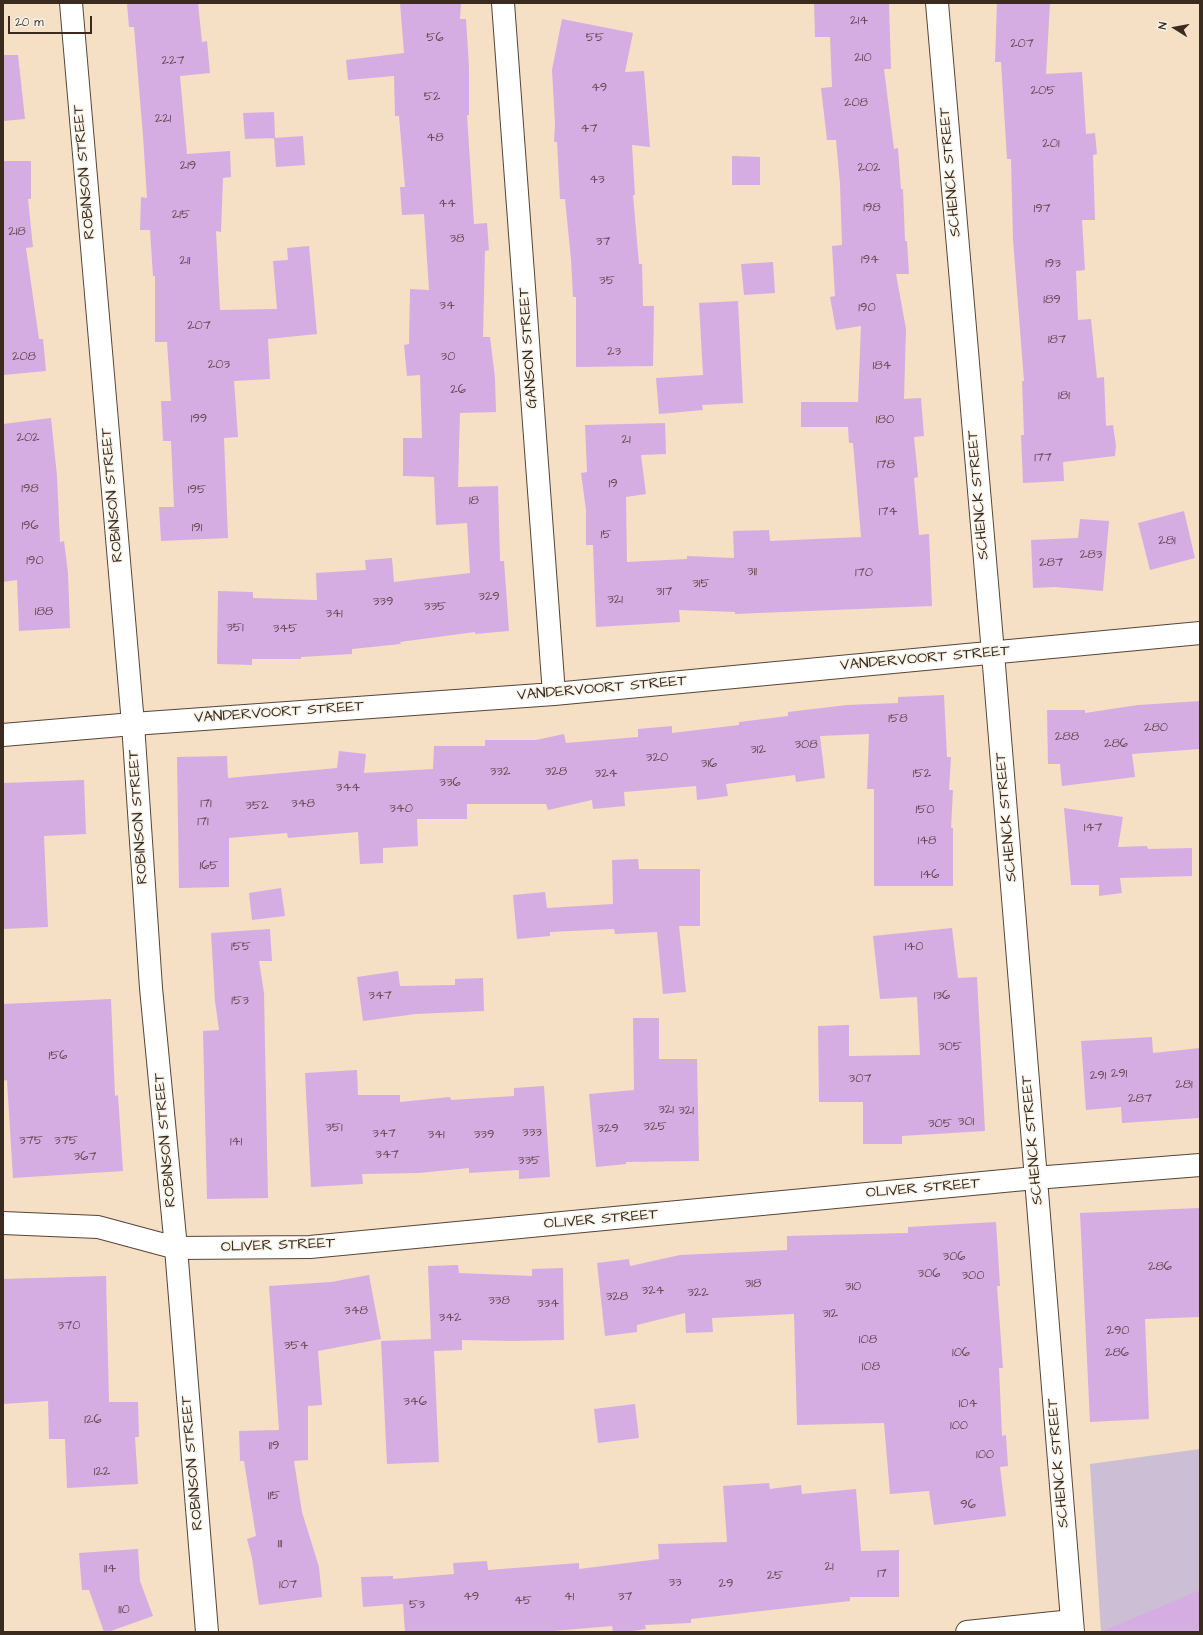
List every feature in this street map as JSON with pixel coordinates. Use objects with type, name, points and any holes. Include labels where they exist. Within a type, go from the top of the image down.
[{"type":"street","name":"ROBINSON STREET","points":[[71,3],[133,724],[151,988],[176,1248],[207,1632]]},
{"type":"street","name":"GANSON STREET","points":[[503,3],[554,694]]},
{"type":"street","name":"SCHENCK STREET","points":[[936,3],[993,653],[1073,1627]]},
{"type":"street","name":"VANDERVOORT STREET","points":[[3,735],[133,724],[554,694],[1200,633]]},
{"type":"street","name":"OLIVER STREET","points":[[3,1223],[98,1227],[176,1248],[310,1247],[1035,1178],[1200,1165]]},
{"type":"street","points":[[967,1632],[1073,1627]]},
{"type":"shaded area","points":[[1200,1449],[1200,1632],[1101,1632],[1090,1464]]},
{"type":"building","points":[[127,3],[198,3],[202,42],[207,41],[210,73],[180,76],[187,154],[230,151],[231,177],[223,178],[221,232],[216,231],[220,310],[277,309],[273,261],[288,260],[287,248],[309,246],[317,334],[268,339],[270,379],[234,381],[238,437],[224,438],[228,538],[161,541],[159,507],[174,507],[171,441],[163,441],[161,401],[171,401],[167,342],[155,342],[155,276],[153,276],[150,230],[140,230],[141,197],[147,198],[134,27],[129,27]]},
{"type":"building","points":[[400,3],[461,3],[460,19],[466,19],[469,67],[469,115],[467,115],[474,224],[487,223],[489,250],[485,251],[483,337],[490,337],[495,378],[496,412],[460,413],[458,487],[498,486],[500,561],[504,561],[509,631],[475,634],[475,632],[400,642],[401,644],[352,649],[352,654],[301,657],[301,659],[252,659],[252,665],[217,664],[218,591],[253,592],[253,598],[317,600],[316,573],[366,570],[365,560],[392,558],[394,582],[470,573],[467,523],[436,525],[434,477],[403,476],[403,438],[422,438],[420,375],[407,376],[404,345],[409,344],[410,289],[429,290],[424,214],[402,215],[400,187],[405,187],[399,116],[395,116],[394,76],[348,80],[346,60],[404,53]]},
{"type":"building","points":[[814,3],[889,3],[891,69],[884,69],[894,149],[898,148],[901,189],[903,189],[905,241],[907,241],[909,274],[896,274],[906,329],[904,399],[921,398],[924,436],[914,437],[918,477],[914,478],[919,535],[929,534],[932,606],[735,614],[735,612],[679,610],[680,622],[596,627],[593,545],[586,545],[586,510],[581,473],[587,472],[585,425],[665,423],[666,454],[641,455],[646,494],[626,497],[627,562],[687,559],[687,556],[734,558],[733,531],[769,530],[770,541],[861,537],[853,443],[849,443],[848,427],[801,427],[801,402],[858,402],[861,326],[836,330],[830,297],[835,296],[832,246],[842,245],[840,184],[836,140],[827,140],[821,88],[832,87],[830,37],[815,37]]},
{"type":"building","points":[[997,3],[1050,3],[1046,74],[1082,72],[1086,134],[1095,133],[1097,154],[1093,155],[1095,220],[1082,220],[1085,270],[1076,271],[1078,320],[1091,319],[1097,378],[1104,377],[1106,426],[1113,425],[1116,446],[1115,456],[1063,462],[1064,481],[1023,483],[1021,435],[1024,435],[1022,381],[1024,381],[1013,240],[1011,159],[1007,159],[1001,62],[995,62]]},
{"type":"building","points":[[562,19],[633,33],[625,72],[644,71],[650,147],[632,145],[635,195],[633,195],[639,264],[642,264],[643,306],[654,306],[653,366],[576,367],[576,297],[573,297],[565,199],[560,199],[557,142],[554,142],[555,124],[552,70]]},
{"type":"building","points":[[3,55],[18,55],[25,119],[3,121]]},
{"type":"building","points":[[274,112],[275,138],[245,139],[243,113]]},
{"type":"building","points":[[303,136],[305,165],[276,167],[274,138]]},
{"type":"building","points":[[732,156],[760,157],[760,185],[732,185]]},
{"type":"building","points":[[3,161],[31,161],[31,199],[28,199],[33,247],[26,248],[39,339],[43,339],[46,371],[3,375]]},
{"type":"building","points":[[773,262],[775,293],[744,295],[741,264]]},
{"type":"building","points":[[738,301],[743,403],[702,405],[703,410],[659,414],[656,378],[703,375],[699,303]]},
{"type":"building","points":[[51,418],[57,476],[60,542],[64,541],[68,573],[70,628],[19,631],[17,580],[3,582],[3,424]]},
{"type":"building","points":[[1184,511],[1195,558],[1150,570],[1138,523]]},
{"type":"building","points":[[1080,519],[1109,521],[1103,591],[1055,587],[1033,588],[1031,540],[1078,538]]},
{"type":"building","points":[[944,695],[947,757],[951,757],[949,790],[953,790],[951,828],[953,828],[953,886],[874,886],[874,789],[867,789],[869,734],[820,736],[825,778],[796,782],[795,775],[726,784],[728,796],[697,800],[696,786],[624,792],[625,806],[593,809],[592,800],[548,810],[546,804],[467,804],[467,819],[417,819],[418,846],[383,848],[383,863],[360,864],[358,832],[288,838],[287,833],[229,838],[229,887],[179,888],[177,757],[227,756],[228,778],[337,768],[339,751],[366,754],[364,773],[433,769],[434,746],[485,746],[485,740],[536,740],[564,734],[566,743],[638,737],[638,729],[672,726],[672,733],[739,725],[739,722],[788,716],[788,712],[847,705],[898,703],[898,697]]},
{"type":"building","points":[[1200,701],[1200,749],[1132,754],[1135,777],[1062,786],[1060,764],[1048,764],[1047,710],[1085,710],[1085,713],[1138,705]]},
{"type":"building","points":[[84,780],[86,834],[44,836],[48,927],[3,929],[3,783]]},
{"type":"building","points":[[1064,808],[1123,817],[1118,847],[1147,846],[1148,849],[1192,848],[1192,876],[1120,878],[1122,893],[1099,896],[1099,885],[1071,885]]},
{"type":"building","points":[[638,859],[639,869],[700,869],[700,926],[679,926],[686,992],[663,994],[657,932],[615,934],[614,929],[550,932],[550,936],[517,939],[513,895],[545,892],[547,908],[613,904],[612,860]]},
{"type":"building","points":[[281,888],[285,916],[252,920],[249,893]]},
{"type":"building","points":[[952,928],[958,978],[977,977],[985,1131],[902,1136],[902,1144],[863,1144],[863,1102],[819,1102],[818,1026],[849,1025],[849,1056],[920,1055],[917,997],[880,999],[873,936]]},
{"type":"building","points":[[270,929],[272,961],[259,961],[264,993],[268,1198],[207,1199],[203,1031],[219,1030],[215,1001],[211,933]]},
{"type":"building","points":[[398,971],[400,986],[455,985],[455,979],[483,978],[484,1011],[416,1014],[363,1021],[357,977]]},
{"type":"building","points":[[111,999],[115,1096],[118,1095],[123,1171],[13,1178],[7,1080],[3,1081],[3,1004]]},
{"type":"building","points":[[633,1018],[659,1018],[659,1059],[697,1059],[699,1161],[626,1162],[626,1164],[596,1167],[589,1094],[634,1090]]},
{"type":"building","points":[[1152,1037],[1153,1053],[1200,1048],[1200,1118],[1122,1123],[1121,1107],[1086,1110],[1081,1041]]},
{"type":"building","points":[[357,1070],[358,1095],[400,1095],[400,1102],[450,1097],[451,1100],[514,1096],[514,1088],[544,1086],[550,1177],[519,1179],[519,1170],[469,1173],[469,1168],[419,1173],[362,1174],[363,1184],[311,1187],[305,1073]]},
{"type":"building","points":[[1200,1208],[1200,1317],[1145,1319],[1149,1419],[1090,1422],[1080,1213]]},
{"type":"building","points":[[996,1222],[1000,1286],[997,1286],[1003,1368],[999,1368],[1002,1436],[1006,1435],[1008,1466],[1000,1467],[1006,1516],[934,1525],[929,1491],[890,1494],[884,1423],[797,1425],[794,1314],[712,1318],[713,1332],[686,1333],[685,1313],[637,1325],[637,1332],[605,1336],[597,1263],[629,1259],[630,1266],[680,1255],[787,1250],[787,1236],[908,1233],[908,1227]]},
{"type":"building","points":[[458,1265],[459,1273],[532,1276],[532,1269],[563,1268],[564,1340],[462,1340],[462,1350],[434,1351],[439,1462],[387,1464],[381,1341],[431,1339],[428,1266]]},
{"type":"building","points":[[369,1275],[381,1339],[318,1351],[322,1405],[308,1406],[308,1460],[294,1461],[302,1512],[319,1567],[322,1597],[259,1605],[252,1558],[247,1539],[256,1536],[244,1461],[240,1461],[239,1431],[279,1430],[269,1286],[331,1282]]},
{"type":"building","points":[[106,1276],[109,1402],[138,1402],[139,1437],[135,1437],[138,1484],[67,1488],[65,1439],[49,1439],[48,1401],[3,1404],[3,1279]]},
{"type":"building","points":[[635,1404],[639,1438],[598,1443],[594,1409]]},
{"type":"building","points":[[769,1483],[770,1489],[801,1485],[802,1494],[856,1489],[861,1551],[899,1550],[899,1597],[850,1597],[850,1601],[691,1619],[691,1623],[645,1625],[646,1629],[626,1632],[613,1632],[612,1626],[542,1632],[405,1632],[403,1604],[363,1607],[361,1577],[393,1576],[393,1579],[454,1574],[453,1563],[487,1561],[488,1570],[579,1563],[579,1569],[659,1559],[658,1544],[727,1542],[723,1486]]},
{"type":"building","points":[[138,1549],[140,1581],[153,1616],[108,1632],[104,1632],[89,1590],[82,1590],[79,1553]]},
{"type":"building","points":[[1200,1590],[1200,1632],[1101,1632]]}]
